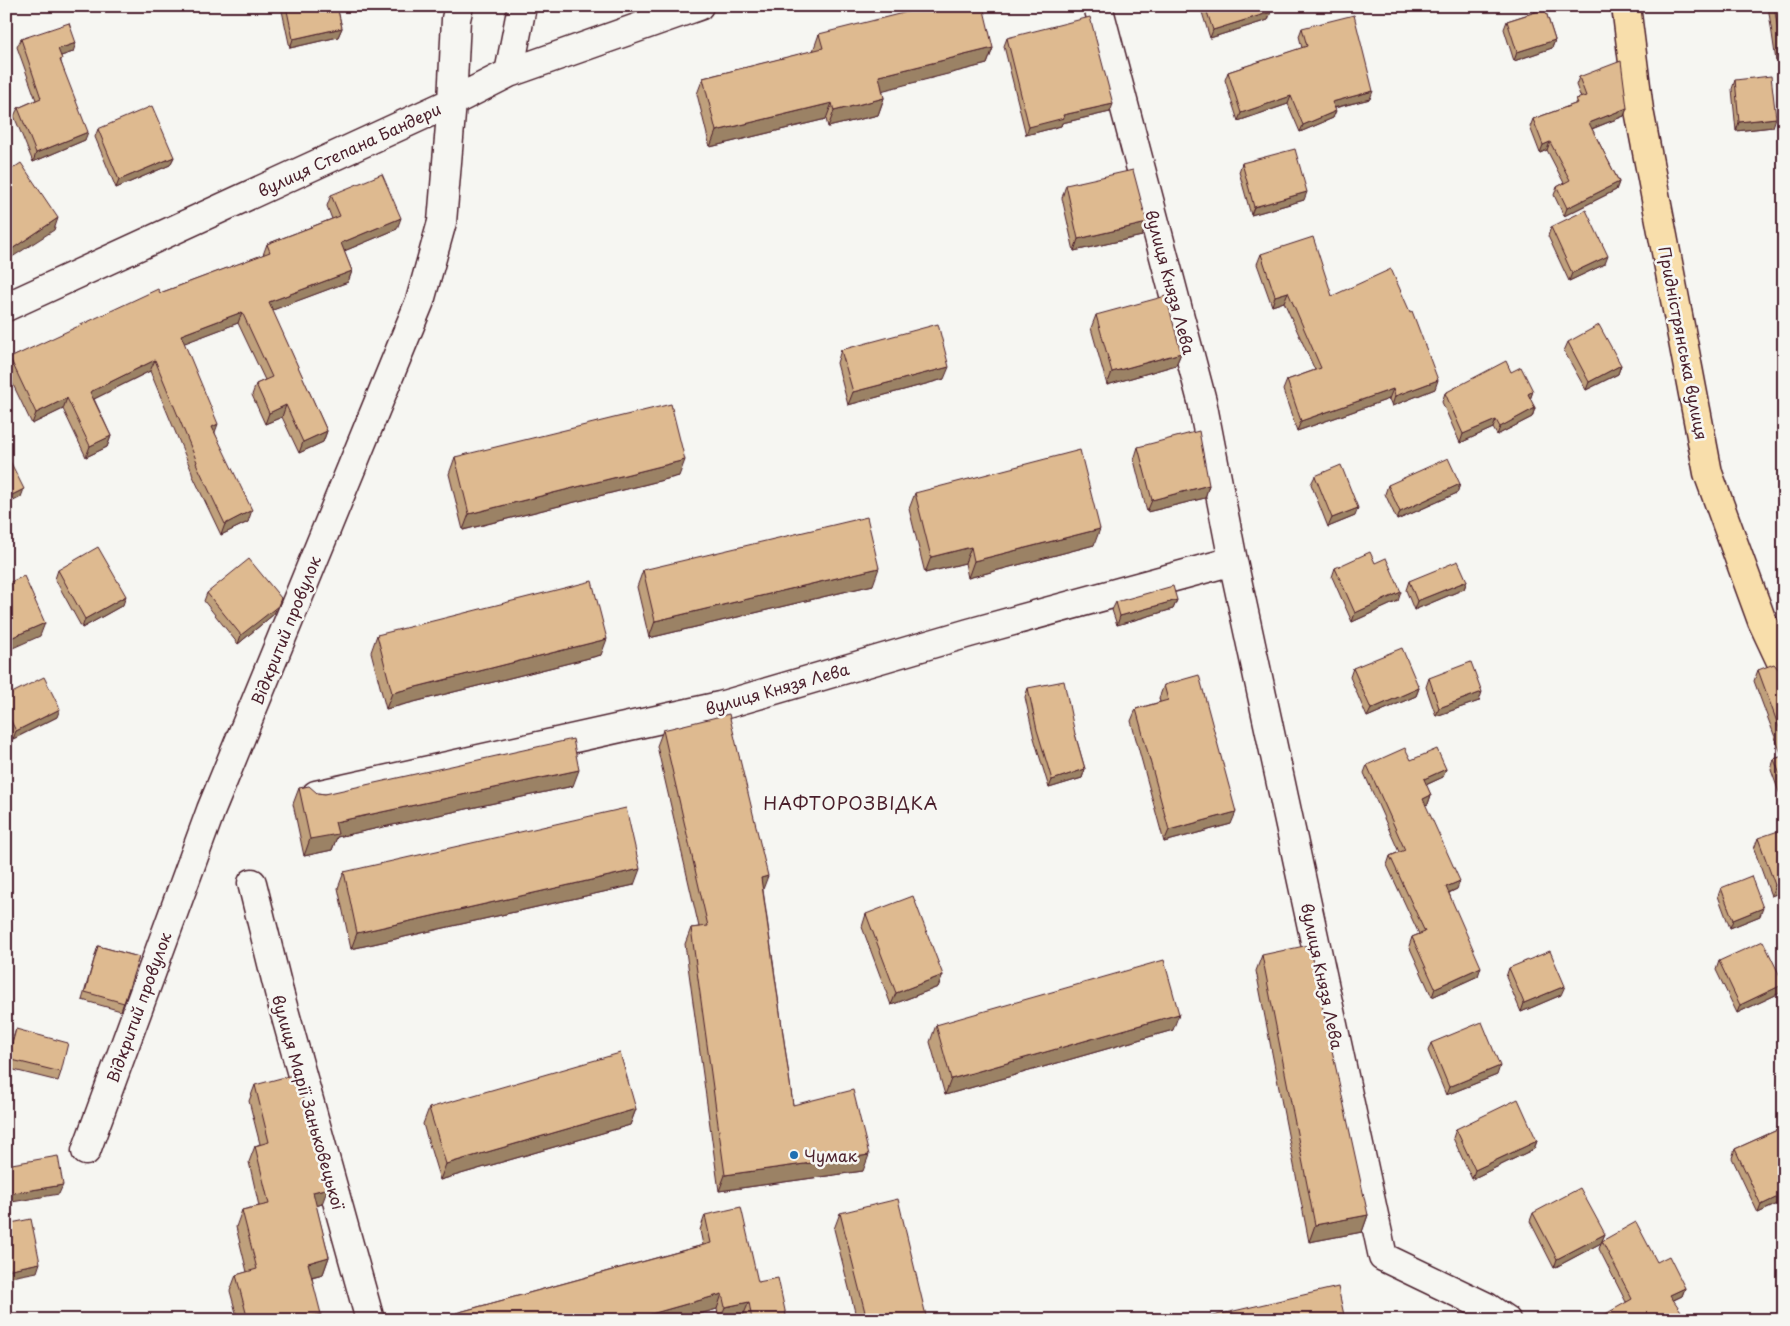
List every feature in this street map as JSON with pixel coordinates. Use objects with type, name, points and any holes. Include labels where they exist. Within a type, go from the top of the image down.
[{"type":"main road","name":"Придністрянська вулиця","points":[[1626,6],[1639,110],[1708,473],[1762,621],[1784,668]]},
{"type":"street","name":"Відкритий провулок","points":[[86,1151],[211,810],[420,301],[442,222],[452,102],[456,19],[459,6]]},
{"type":"street","points":[[509,74],[522,6]]},
{"type":"street","name":"вулиця Степана Бандери","points":[[6,307],[509,74],[699,6]]},
{"type":"street","name":"вулиця Князя Лева","points":[[1098,6],[1202,401],[1233,561],[1383,1257],[1486,1315]]},
{"type":"street","name":"вулиця Князя Лева","points":[[316,796],[720,706],[969,633],[1233,561]]},
{"type":"street","name":"вулиця Марії Заньковецької","points":[[252,883],[279,992],[370,1320]]},
{"type":"building","points":[[286,6],[337,6],[342,28],[293,39]]},
{"type":"building","points":[[931,6],[983,6],[993,48],[879,76],[884,98],[834,111],[832,103],[716,131],[703,78],[823,48],[819,34]]},
{"type":"building","points":[[1205,6],[1269,6],[1271,12],[1213,30]]},
{"type":"building","points":[[1774,6],[1784,6],[1784,48],[1781,48]]},
{"type":"building","points":[[1545,9],[1555,40],[1517,52],[1507,21]]},
{"type":"building","points":[[1354,15],[1373,91],[1332,102],[1336,111],[1303,125],[1291,96],[1241,113],[1228,72],[1307,46],[1302,28]]},
{"type":"building","points":[[1090,17],[1113,104],[1063,115],[1064,118],[1029,127],[1007,38]]},
{"type":"building","points":[[69,23],[76,43],[58,49],[62,59],[60,60],[88,132],[36,153],[18,108],[41,98],[21,39]]},
{"type":"building","points":[[1621,61],[1627,108],[1589,123],[1619,182],[1567,208],[1557,187],[1570,180],[1550,142],[1543,145],[1533,119],[1578,103],[1576,99],[1586,96],[1579,77]]},
{"type":"building","points":[[1771,76],[1776,118],[1739,122],[1735,80]]},
{"type":"building","points":[[152,106],[174,157],[119,180],[98,129]]},
{"type":"building","points":[[1295,149],[1307,192],[1254,207],[1242,163]]},
{"type":"building","points":[[21,163],[58,218],[6,253],[6,173]]},
{"type":"building","points":[[1133,170],[1147,223],[1078,239],[1066,185]]},
{"type":"building","points":[[382,174],[401,218],[341,243],[352,271],[269,302],[327,431],[303,442],[286,405],[269,413],[256,384],[272,377],[242,312],[181,335],[218,424],[212,427],[252,510],[225,524],[196,463],[155,360],[90,392],[111,436],[90,446],[67,398],[36,413],[10,358],[158,289],[160,293],[270,252],[267,244],[340,216],[331,195]]},
{"type":"building","points":[[1586,210],[1608,256],[1572,273],[1551,227]]},
{"type":"building","points":[[1313,237],[1332,296],[1391,269],[1410,312],[1412,311],[1438,380],[1395,396],[1393,389],[1301,421],[1287,380],[1321,368],[1288,292],[1275,296],[1261,254]]},
{"type":"building","points":[[1166,296],[1181,353],[1112,372],[1096,315]]},
{"type":"building","points":[[938,324],[949,367],[853,392],[841,350]]},
{"type":"building","points":[[1599,325],[1621,365],[1589,382],[1568,342]]},
{"type":"building","points":[[1506,361],[1511,372],[1521,367],[1533,391],[1528,394],[1535,408],[1500,427],[1496,420],[1463,434],[1445,393]]},
{"type":"building","points":[[671,404],[685,460],[469,514],[455,457]]},
{"type":"building","points":[[1199,431],[1209,485],[1152,500],[1138,447]]},
{"type":"building","points":[[1080,450],[1100,529],[974,561],[971,547],[931,557],[915,493]]},
{"type":"building","points":[[6,453],[24,489],[6,498]]},
{"type":"building","points":[[1448,458],[1460,484],[1400,512],[1388,485]]},
{"type":"building","points":[[1341,465],[1358,508],[1332,518],[1315,476]]},
{"type":"building","points":[[867,517],[879,568],[655,621],[643,570]]},
{"type":"building","points":[[98,547],[126,596],[85,619],[58,570]]},
{"type":"building","points":[[1370,552],[1375,563],[1386,558],[1401,592],[1355,613],[1335,568]]},
{"type":"building","points":[[249,559],[281,598],[278,606],[241,635],[207,593]]},
{"type":"building","points":[[1458,561],[1467,581],[1417,601],[1409,581]]},
{"type":"building","points":[[24,576],[45,623],[6,640],[6,584]]},
{"type":"building","points":[[592,581],[607,639],[392,693],[377,635]]},
{"type":"building","points":[[1173,586],[1177,600],[1120,616],[1116,602]]},
{"type":"building","points":[[1402,648],[1419,688],[1371,709],[1353,668]]},
{"type":"building","points":[[1471,662],[1482,692],[1439,708],[1429,678]]},
{"type":"building","points":[[1774,664],[1779,670],[1784,672],[1784,741],[1758,670]]},
{"type":"building","points":[[1199,675],[1236,812],[1169,830],[1136,709],[1168,700],[1164,685]]},
{"type":"building","points":[[44,677],[60,709],[16,731],[6,711],[6,696]]},
{"type":"building","points":[[1064,681],[1075,734],[1085,769],[1052,780],[1037,730],[1028,688]]},
{"type":"building","points":[[729,714],[768,876],[761,878],[793,1105],[853,1090],[869,1155],[725,1175],[691,928],[708,926],[663,730]]},
{"type":"building","points":[[573,739],[579,770],[335,822],[338,834],[310,839],[299,788],[309,786],[317,793],[325,794]]},
{"type":"building","points":[[1405,748],[1411,760],[1437,749],[1446,769],[1424,779],[1431,795],[1423,799],[1460,881],[1446,887],[1481,967],[1435,988],[1412,937],[1425,932],[1390,856],[1405,850],[1367,765]]},
{"type":"building","points":[[1784,756],[1784,785],[1774,759]]},
{"type":"building","points":[[626,808],[640,869],[357,933],[344,872]]},
{"type":"building","points":[[1784,829],[1784,882],[1775,885],[1758,838]]},
{"type":"building","points":[[1751,876],[1763,908],[1733,920],[1721,888]]},
{"type":"building","points":[[913,896],[943,975],[896,993],[866,914]]},
{"type":"building","points":[[1763,941],[1784,984],[1740,1005],[1719,961]]},
{"type":"building","points":[[1309,945],[1368,1215],[1315,1225],[1262,955]]},
{"type":"building","points":[[98,946],[139,957],[124,1003],[85,992]]},
{"type":"building","points":[[1550,951],[1565,986],[1524,1003],[1509,968]]},
{"type":"building","points":[[1164,960],[1179,1014],[951,1079],[936,1025]]},
{"type":"building","points":[[1482,1022],[1500,1066],[1449,1087],[1431,1043]]},
{"type":"building","points":[[16,1029],[68,1043],[61,1072],[8,1059]]},
{"type":"building","points":[[620,1053],[636,1109],[446,1164],[429,1108]]},
{"type":"building","points":[[296,1074],[328,1188],[313,1192],[329,1257],[308,1263],[321,1314],[298,1320],[248,1320],[236,1275],[257,1269],[242,1210],[269,1204],[255,1146],[269,1142],[255,1085]]},
{"type":"building","points":[[1518,1099],[1537,1141],[1475,1170],[1456,1129]]},
{"type":"building","points":[[1784,1127],[1784,1194],[1761,1205],[1735,1149]]},
{"type":"building","points":[[58,1156],[63,1185],[7,1194],[6,1165]]},
{"type":"building","points":[[1580,1188],[1605,1234],[1557,1259],[1533,1213]]},
{"type":"building","points":[[898,1199],[927,1320],[867,1320],[840,1213]]},
{"type":"building","points":[[741,1207],[758,1282],[778,1278],[787,1320],[752,1320],[749,1302],[725,1307],[722,1294],[630,1320],[458,1320],[456,1313],[711,1243],[705,1215]]},
{"type":"building","points":[[31,1219],[40,1263],[6,1270],[6,1224]]},
{"type":"building","points":[[1636,1222],[1657,1262],[1669,1256],[1685,1288],[1670,1295],[1687,1320],[1595,1320],[1632,1299],[1602,1241]]},
{"type":"building","points":[[1338,1287],[1345,1320],[1195,1320]]},
{"type":"building","points":[[1784,1313],[1784,1320],[1772,1320]]},
{"type":"place","name":"Чумак","points":[[794,1155]]},
{"type":"district","name":"НАФТОРОЗВІДКА","points":[[851,802]]}]
